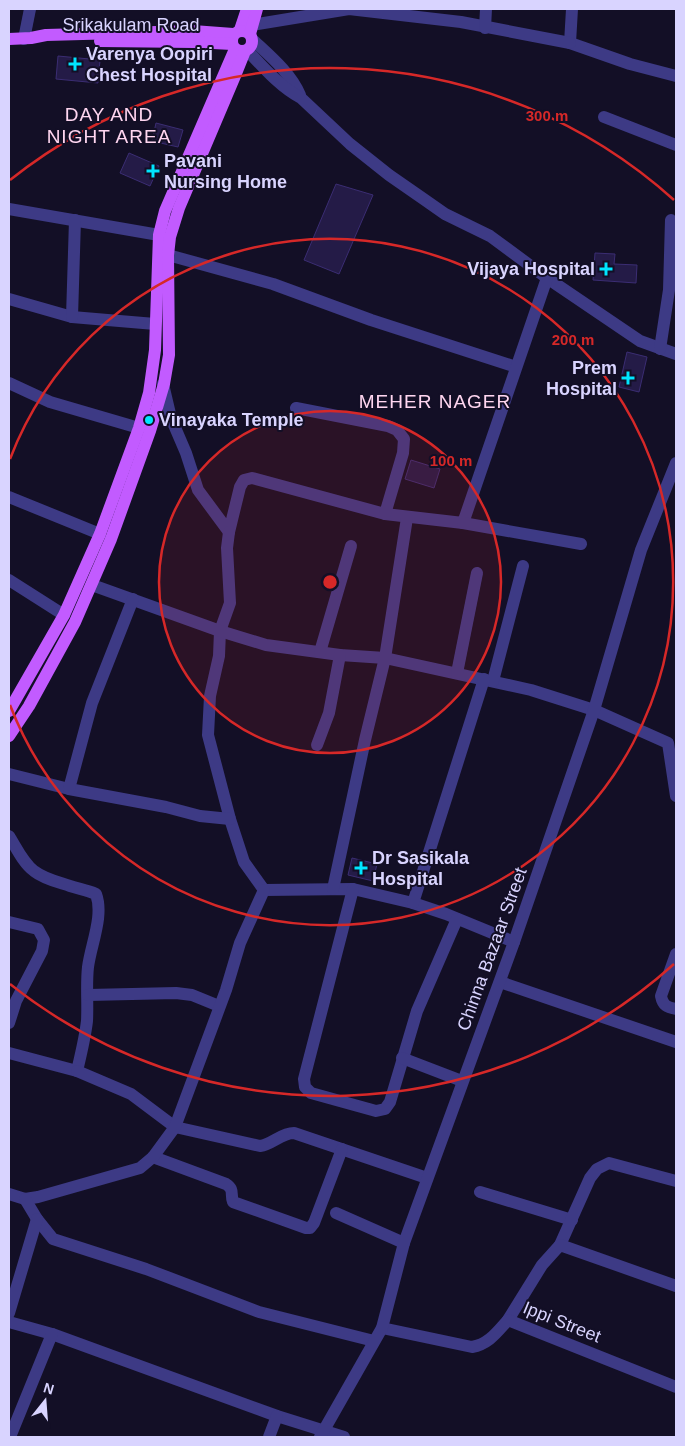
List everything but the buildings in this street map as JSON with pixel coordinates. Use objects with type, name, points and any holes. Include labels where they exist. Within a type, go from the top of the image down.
[{"type":"main road","points":[[9,736],[38,689],[75,622],[92,586],[147,440],[164,384],[169,355],[168,255],[170,237],[179,208],[236,76],[247,9]]},
{"type":"main road","points":[[9,711],[13,694],[64,615],[100,534],[139,428],[149,393],[151,378],[156,324],[159,235],[166,211],[257,9]]},
{"type":"main road","name":"Srikakulam Road","points":[[9,39],[46,35],[193,30],[243,38]]},
{"type":"street","points":[[27,38],[30,9]]},
{"type":"street","points":[[243,38],[349,9],[461,22],[570,43],[630,64],[676,76]]},
{"type":"street","points":[[485,28],[486,9]]},
{"type":"street","points":[[570,43],[572,9]]},
{"type":"street","points":[[243,38],[277,63],[297,88],[301,98],[350,144],[389,175],[445,214],[490,236],[547,278],[640,341],[676,354]]},
{"type":"street","points":[[604,118],[676,145]]},
{"type":"street","points":[[9,209],[159,235]]},
{"type":"street","points":[[72,316],[75,220]]},
{"type":"street","points":[[660,349],[669,290],[671,220]]},
{"type":"street","points":[[168,255],[273,284],[371,320],[516,367]]},
{"type":"street","points":[[463,524],[547,278]]},
{"type":"street","points":[[9,299],[72,316],[156,324]]},
{"type":"street","points":[[151,378],[164,384],[171,418],[186,453],[198,490],[229,532]]},
{"type":"street","points":[[9,383],[57,405],[139,428]]},
{"type":"street","points":[[296,408],[388,426],[398,430],[404,440],[403,453],[385,514]]},
{"type":"street","name":"Chinna Bazaar Street","points":[[321,1434],[382,1328],[404,1243],[462,1081],[488,1017],[594,710],[641,550],[676,463]]},
{"type":"street","points":[[264,890],[244,862],[230,819],[208,735],[210,696],[219,656],[220,631],[230,603],[227,548],[229,532],[240,486],[244,480],[252,478],[385,514],[463,524],[581,544]]},
{"type":"street","points":[[9,497],[100,534]]},
{"type":"street","points":[[333,889],[365,740],[385,658],[407,518]]},
{"type":"street","points":[[320,652],[351,546]]},
{"type":"street","points":[[413,903],[489,680],[523,566]]},
{"type":"street","points":[[457,673],[477,573]]},
{"type":"street","points":[[9,580],[64,615]]},
{"type":"street","points":[[92,586],[220,631],[266,644],[320,652],[385,658],[531,690],[594,710],[673,742],[676,796]]},
{"type":"street","points":[[69,790],[92,703],[133,599]]},
{"type":"street","points":[[317,745],[329,713],[340,654]]},
{"type":"street","points":[[9,774],[69,790],[166,807],[200,816],[230,819]]},
{"type":"street","points":[[9,836],[34,871],[46,878],[72,887],[87,889],[96,894],[99,902],[88,968],[87,1021],[77,1071]]},
{"type":"street","points":[[264,890],[352,889],[413,903],[514,942]]},
{"type":"street","points":[[352,889],[304,1079],[305,1088],[311,1093],[376,1112],[385,1109],[390,1102],[417,1011],[457,919]]},
{"type":"street","points":[[9,1194],[26,1199],[38,1197],[140,1168],[153,1158],[175,1127],[240,943],[264,890]]},
{"type":"street","points":[[9,922],[38,930],[44,940],[42,951],[16,1001],[9,1023]]},
{"type":"street","points":[[676,954],[661,996],[666,1007],[676,1009]]},
{"type":"street","points":[[500,982],[676,1042]]},
{"type":"street","points":[[88,995],[176,993],[192,995],[219,1006]]},
{"type":"street","points":[[9,1054],[77,1071],[131,1094],[175,1127],[260,1146],[268,1145],[286,1133],[294,1133],[427,1178]]},
{"type":"street","points":[[402,1058],[462,1081]]},
{"type":"street","points":[[153,1158],[226,1184],[231,1187],[233,1202],[237,1204],[310,1228],[314,1223],[342,1149]]},
{"type":"street","points":[[508,1320],[542,1266],[560,1245],[590,1178],[597,1169],[609,1163],[674,1177]]},
{"type":"street","points":[[480,1192],[572,1220]]},
{"type":"street","points":[[26,1199],[36,1219],[53,1239],[146,1270],[259,1312],[374,1341]]},
{"type":"street","points":[[336,1213],[404,1243]]},
{"type":"street","points":[[9,1313],[36,1219]]},
{"type":"street","points":[[560,1245],[676,1286]]},
{"type":"street","name":"Ippi Street","points":[[382,1328],[472,1347],[482,1346],[488,1342],[508,1320],[676,1387]]},
{"type":"street","points":[[9,1322],[52,1334],[277,1416],[321,1434],[344,1437]]},
{"type":"street","points":[[10,1437],[52,1334]]},
{"type":"street","points":[[269,1437],[277,1416]]},
{"type":"place","name":"Varenya Oopiri Chest Hospital","points":[[75,64]]},
{"type":"place","name":"Pavani Nursing Home","points":[[153,171]]},
{"type":"place","name":"Vijaya Hospital","points":[[606,269]]},
{"type":"place","name":"Prem Hospital","points":[[628,378]]},
{"type":"place","name":"Vinayaka Temple","points":[[149,420]]},
{"type":"place","name":"Dr Sasikala Hospital","points":[[361,868]]},
{"type":"district","name":"DAY AND NIGHT AREA","points":[[109,125]]},
{"type":"district","name":"MEHER NAGER","points":[[435,401]]}]
